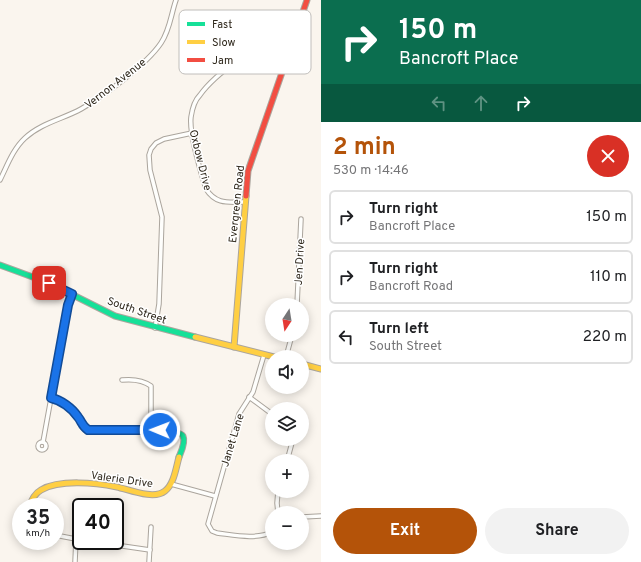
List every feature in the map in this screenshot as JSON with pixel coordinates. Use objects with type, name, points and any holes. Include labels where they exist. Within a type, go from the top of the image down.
[{"type":"street","name":"Vernon Avenue","points":[[0,180],[16,150],[32,132],[81,109],[133,72],[153,54],[167,32],[176,0]]},
{"type":"street","name":"Evergreen Road","points":[[303,10],[306,0]]},
{"type":"street","name":"Oxbow Drive","points":[[221,74],[199,95],[191,119],[192,132],[206,189],[210,196],[217,200],[245,202]]},
{"type":"street","name":"Evergreen Road","points":[[234,347],[249,167],[281,74]]},
{"type":"street","points":[[155,328],[159,304],[162,217],[150,170],[149,155],[156,142],[192,132]]},
{"type":"street","name":"Jen Drive","points":[[297,298],[301,218]]},
{"type":"street","name":"South Street","points":[[0,265],[49,283],[115,316],[155,328],[264,354]]},
{"type":"street","points":[[43,442],[68,305],[72,294]]},
{"type":"street","name":"Janet Lane","points":[[264,354],[256,383],[250,397],[239,414],[208,524],[212,531],[217,532],[244,536],[255,536],[265,534]]},
{"type":"street","points":[[309,366],[321,369]]},
{"type":"street","points":[[122,380],[132,379],[147,383],[151,386],[151,430]]},
{"type":"street","points":[[250,397],[265,409]]},
{"type":"street","points":[[51,398],[71,409],[79,417],[82,426],[88,430],[151,430],[177,432],[184,438],[184,442],[171,484],[215,496]]},
{"type":"street","name":"Valerie Drive","points":[[32,498],[40,490],[60,483],[110,486],[150,494],[164,493],[171,484]]},
{"type":"street","points":[[309,517],[321,516]]},
{"type":"street","points":[[149,562],[151,527]]},
{"type":"street","points":[[124,546],[150,550]]},
{"type":"street","points":[[75,562],[76,550]]},
{"type":"traffic: fast","points":[[0,265],[49,283],[115,316],[195,337]]},
{"type":"traffic: fast","points":[[51,397],[59,400],[69,408],[88,430],[154,430],[178,433],[184,438],[183,447],[179,457]]},
{"type":"traffic: slow","points":[[234,347],[246,196]]},
{"type":"traffic: slow","points":[[195,337],[265,355]]},
{"type":"traffic: slow","points":[[309,366],[321,369]]},
{"type":"traffic: slow","points":[[33,498],[41,490],[58,484],[68,483],[99,484],[142,494],[160,494],[171,484],[179,457]]},
{"type":"traffic: jam","points":[[304,10],[307,0]]},
{"type":"traffic: jam","points":[[246,196],[248,171],[281,74]]},
{"type":"route","points":[[49,283],[72,294],[68,305],[51,398],[54,398],[71,409],[79,417],[82,426],[88,430],[160,430]]}]
